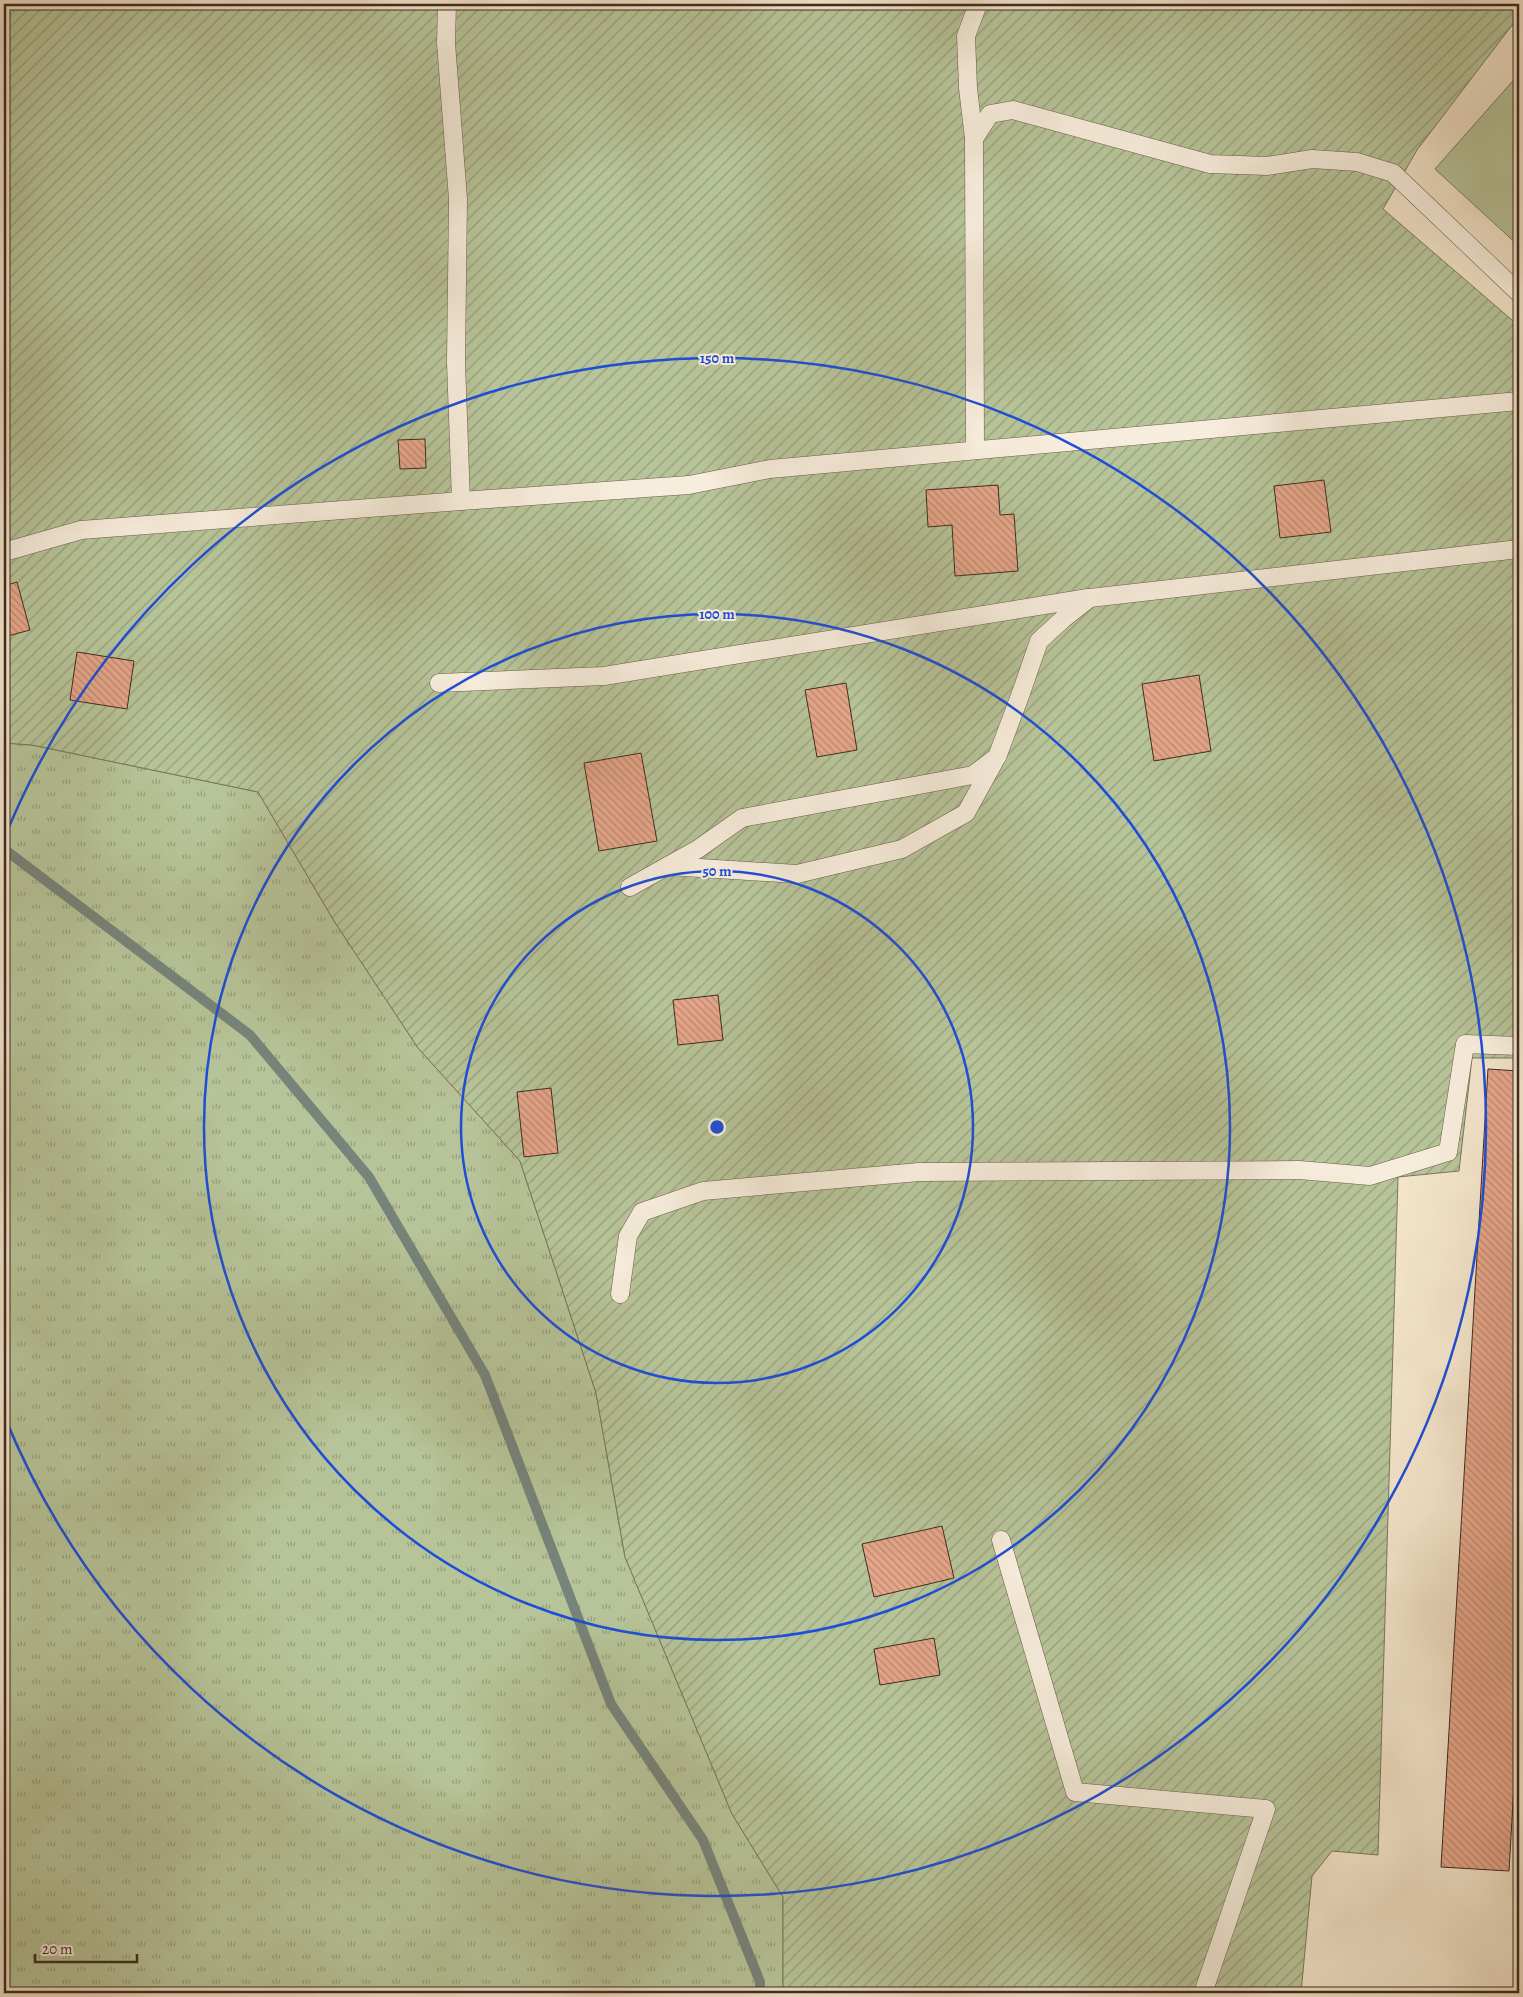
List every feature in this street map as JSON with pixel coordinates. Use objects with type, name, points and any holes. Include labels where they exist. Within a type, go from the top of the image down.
[{"type":"lane","points":[[447,4],[446,43],[458,199],[456,362],[461,500]]},
{"type":"lane","points":[[975,450],[974,139],[968,88],[966,36],[978,4]]},
{"type":"lane","points":[[974,139],[990,114],[1013,110],[1210,164],[1267,166],[1312,159],[1357,162],[1394,173],[1519,293]]},
{"type":"lane","points":[[4,552],[81,530],[461,500],[689,485],[770,468],[1519,401]]},
{"type":"lane","points":[[439,683],[604,676],[1090,598],[1519,549]]},
{"type":"lane","points":[[668,866],[797,874],[902,849],[966,813],[997,757],[1038,641],[1063,618],[1090,598]]},
{"type":"lane","points":[[630,887],[698,849],[742,818],[973,775],[997,757]]},
{"type":"lane","points":[[620,1294],[628,1236],[642,1212],[703,1191],[919,1172],[1299,1170],[1370,1176],[1448,1152],[1465,1044],[1519,1046]]},
{"type":"lane","points":[[1002,1540],[1075,1792],[1266,1808],[1203,1993]]},
{"type":"green space","points":[[4,4],[1519,4],[1519,16],[1417,150],[1383,209],[1519,326],[1519,1058],[1472,1058],[1459,1171],[1398,1177],[1378,1855],[1332,1851],[1312,1876],[1301,1993],[783,1993],[783,1897],[732,1814],[625,1557],[596,1393],[520,1161],[418,1048],[334,921],[258,792],[32,745],[4,743]]},
{"type":"green space","points":[[1519,74],[1519,246],[1435,169]]},
{"type":"green space","points":[[4,743],[32,745],[258,792],[334,921],[418,1048],[520,1161],[596,1393],[625,1557],[732,1814],[783,1897],[783,1993],[4,1993]]},
{"type":"building","points":[[425,439],[426,468],[400,469],[398,440]]},
{"type":"building","points":[[1324,480],[1331,532],[1280,538],[1274,486]]},
{"type":"building","points":[[998,485],[1000,515],[1014,514],[1018,571],[955,576],[952,525],[928,527],[926,490]]},
{"type":"building","points":[[17,582],[30,630],[4,637],[4,586]]},
{"type":"building","points":[[77,652],[134,661],[127,709],[70,700]]},
{"type":"building","points":[[1199,675],[1211,751],[1154,761],[1142,684]]},
{"type":"building","points":[[846,683],[857,750],[817,757],[805,690]]},
{"type":"building","points":[[641,753],[657,841],[599,851],[584,763]]},
{"type":"building","points":[[718,995],[723,1040],[678,1045],[673,1000]]},
{"type":"building","points":[[1488,1069],[1519,1071],[1519,1699],[1509,1871],[1441,1867]]},
{"type":"building","points":[[551,1088],[558,1153],[524,1157],[517,1092]]},
{"type":"building","points":[[942,1526],[954,1578],[874,1597],[862,1544]]},
{"type":"building","points":[[934,1638],[940,1675],[880,1685],[874,1649]]},
{"type":"waterway","points":[[4,849],[250,1035],[369,1177],[485,1375],[611,1704],[703,1840],[760,1982],[760,1993]]}]
